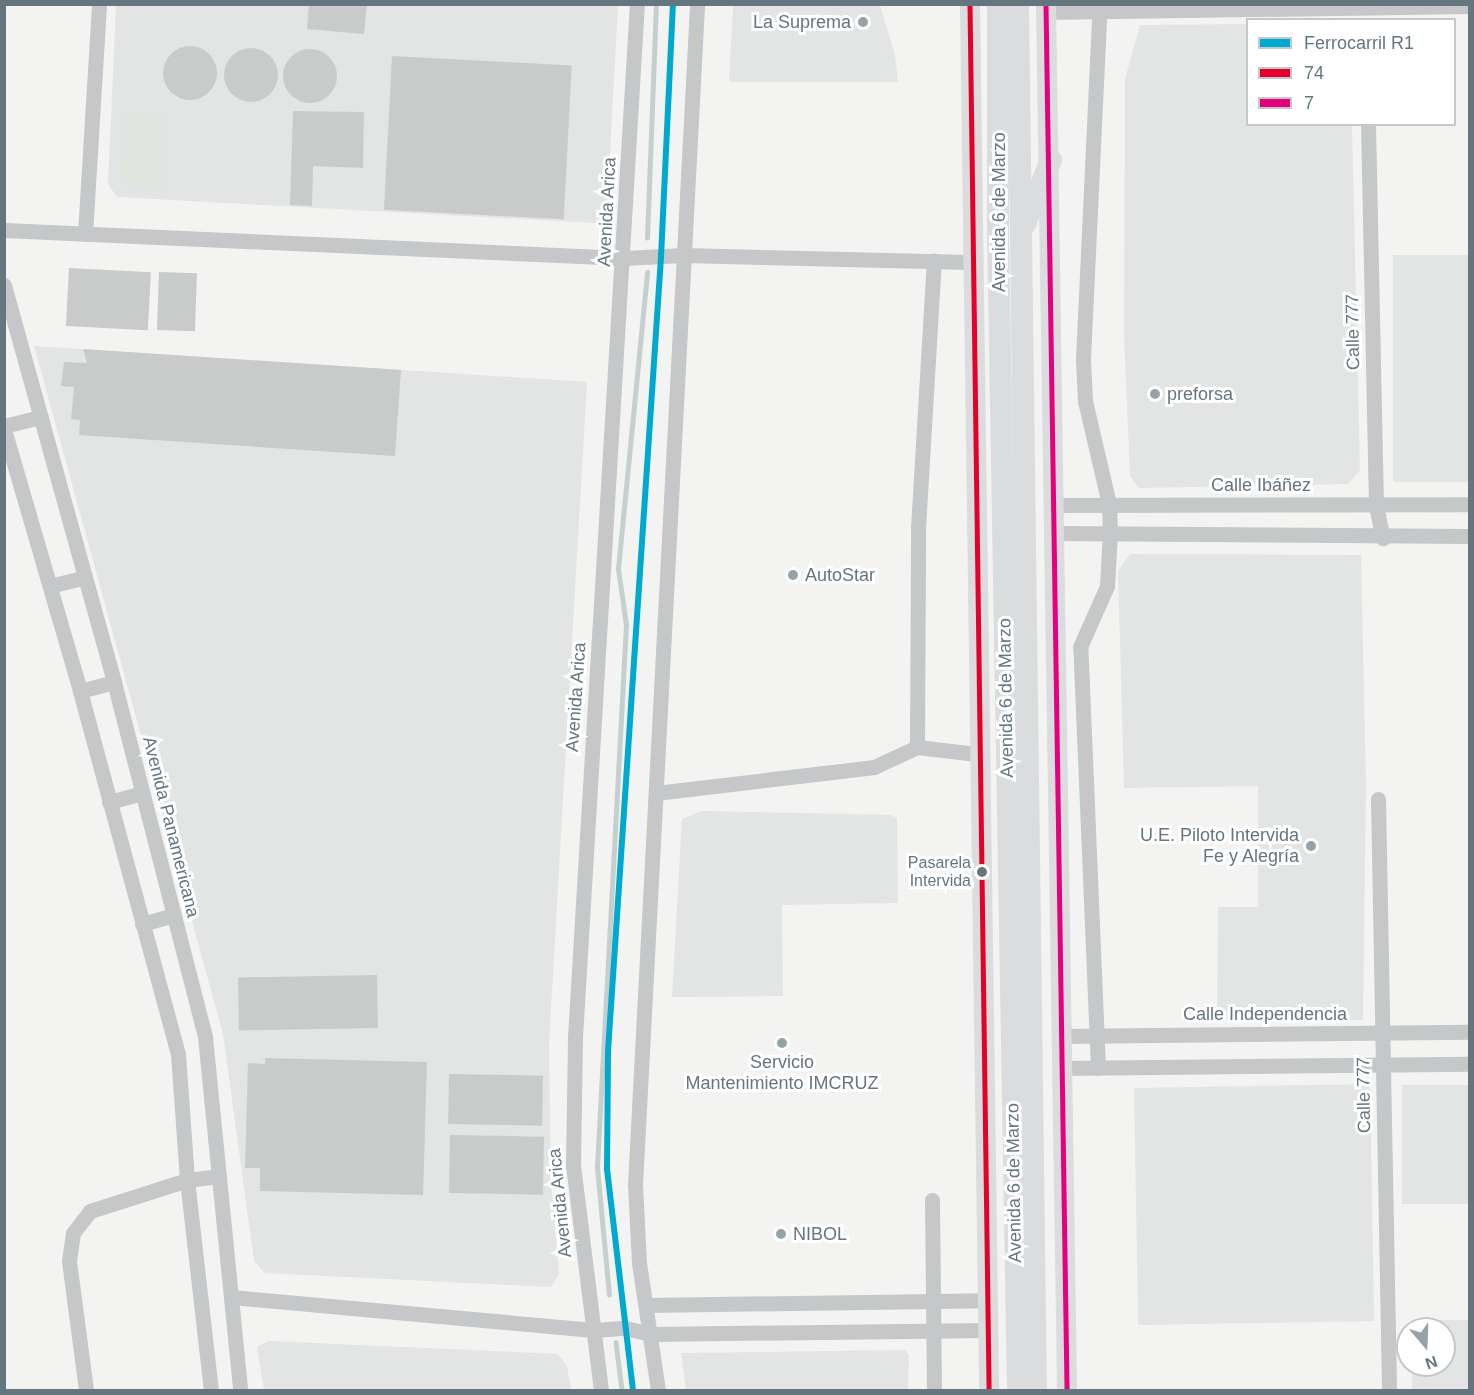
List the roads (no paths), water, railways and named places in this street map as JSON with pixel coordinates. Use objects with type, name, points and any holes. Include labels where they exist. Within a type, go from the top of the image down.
[{"type":"highway","name":"Avenida 6 de Marzo","points":[[998,4],[998,256],[1022,1389]]},
{"type":"highway","name":"Avenida 6 de Marzo","points":[[1018,4],[1021,234],[1022,1389]]},
{"type":"highway","points":[[1021,234],[1051,160]]},
{"type":"main road","name":"Avenida 6 de Marzo","points":[[970,4],[977,754],[983,861],[988,1390]]},
{"type":"main road","points":[[1046,8],[1051,160],[1052,505],[1067,1390]]},
{"type":"street","points":[[85,234],[99,4]]},
{"type":"street","name":"Avenida Arica","points":[[601,1390],[573,1166],[575,1037],[624,258],[637,4]]},
{"type":"street","points":[[658,1390],[646,1305],[635,1185],[697,4]]},
{"type":"street","points":[[1046,8],[1366,14],[1470,6]]},
{"type":"street","points":[[1098,1068],[1080,647],[1107,586],[1110,532],[1110,504],[1085,401],[1083,358],[1100,8]]},
{"type":"street","name":"Calle 777","points":[[1368,126],[1376,506],[1383,538]]},
{"type":"street","points":[[4,230],[624,258],[683,255],[971,261]]},
{"type":"street","points":[[917,747],[918,528],[934,260]]},
{"type":"street","name":"Avenida Panamericana","points":[[4,285],[114,682],[206,1048],[240,1390]]},
{"type":"street","points":[[41,417],[4,428],[80,691],[178,1054],[187,1180],[211,1390]]},
{"type":"street","name":"Calle Ibáñez","points":[[1052,505],[1470,504]]},
{"type":"street","points":[[1054,534],[1110,532],[1383,538],[1470,536]]},
{"type":"street","points":[[50,586],[85,577]]},
{"type":"street","points":[[80,691],[114,682]]},
{"type":"street","points":[[656,793],[874,767],[917,747],[977,754]]},
{"type":"street","points":[[109,802],[142,793]]},
{"type":"street","name":"Calle 777","points":[[1378,799],[1389,1390]]},
{"type":"street","points":[[142,924],[173,915]]},
{"type":"street","name":"Calle Independencia","points":[[1061,1036],[1470,1032]]},
{"type":"street","points":[[178,1054],[206,1048]]},
{"type":"street","points":[[1061,1068],[1470,1064]]},
{"type":"street","points":[[86,1390],[69,1262],[73,1233],[90,1211],[187,1180],[219,1176]]},
{"type":"street","points":[[932,1200],[934,1390]]},
{"type":"street","points":[[231,1297],[594,1330],[625,1328],[650,1334],[933,1333],[987,1330]]},
{"type":"street","points":[[646,1305],[987,1300]]},
{"type":"waterway","points":[[647,238],[656,4]]},
{"type":"waterway","points":[[609,1295],[597,1167],[626,625],[618,569],[647,272]]},
{"type":"waterway","points":[[616,1342],[622,1390]]},
{"type":"rail line","name":"R1","points":[[633,1390],[607,1169],[608,1051],[661,257],[673,4]]},
{"type":"place","name":"La Suprema","points":[[863,22]]},
{"type":"place","name":"preforsa","points":[[1155,394]]},
{"type":"place","name":"AutoStar","points":[[793,575]]},
{"type":"place","name":"U.E. Piloto Intervida Fe y Alegría","points":[[1311,846]]},
{"type":"place","name":"Pasarela Intervida","points":[[982,872]]},
{"type":"place","name":"Servicio Mantenimiento IMCRUZ","points":[[782,1043]]},
{"type":"place","name":"NIBOL","points":[[781,1234]]}]
